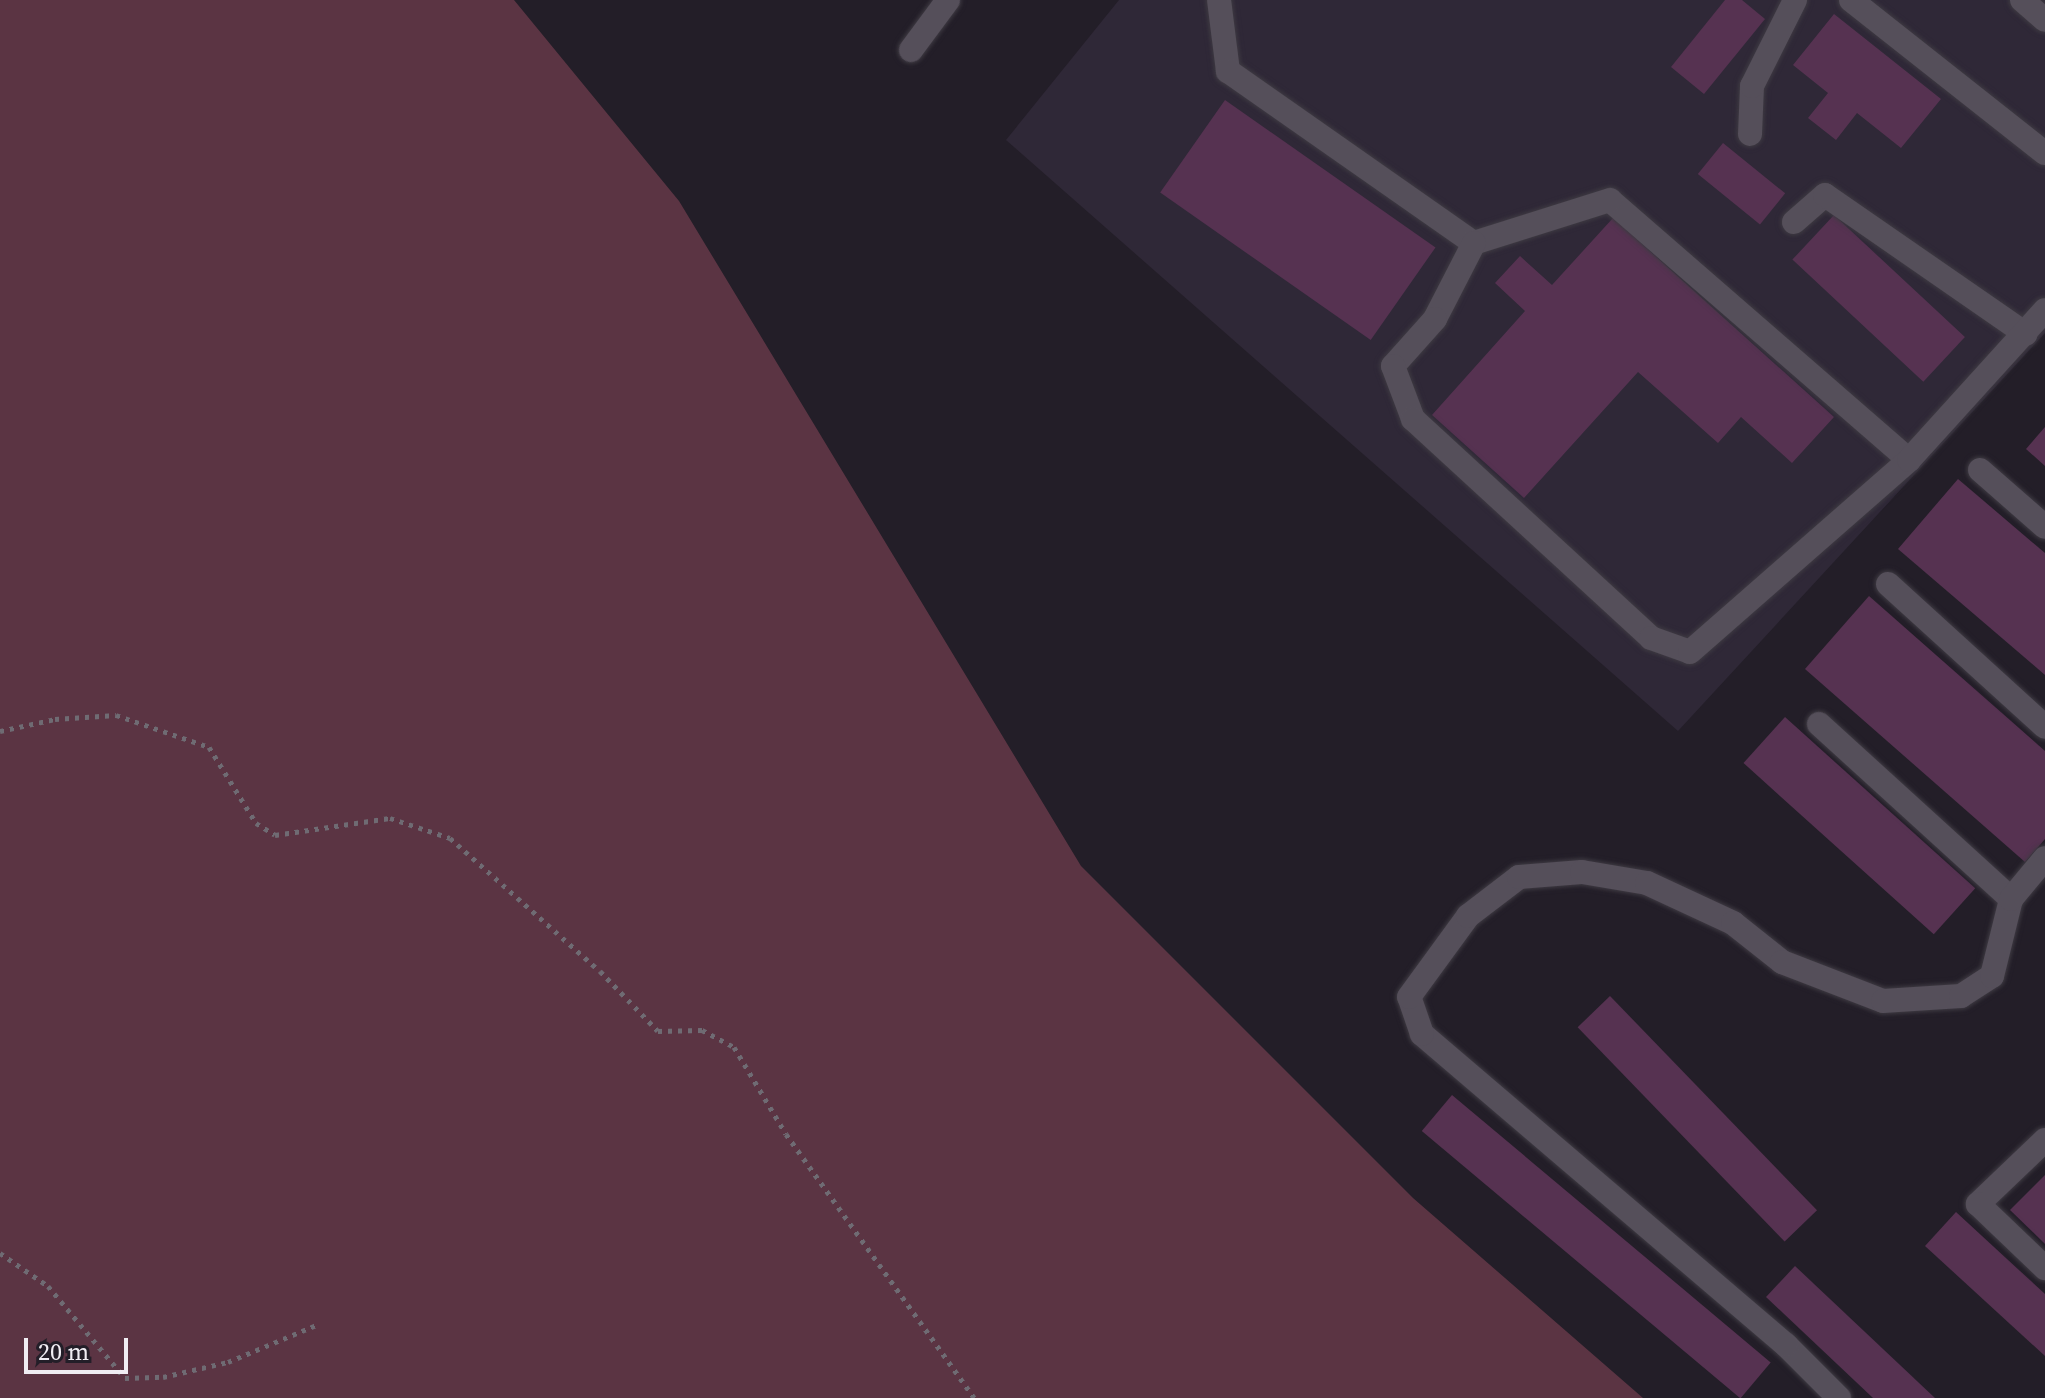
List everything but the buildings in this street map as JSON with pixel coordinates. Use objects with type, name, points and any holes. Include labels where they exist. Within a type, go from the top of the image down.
[{"type":"lane","points":[[911,50],[948,0]]},
{"type":"lane","points":[[1219,0],[1228,71],[1474,243]]},
{"type":"lane","points":[[1750,134],[1752,86],[1795,0]]},
{"type":"lane","points":[[1851,0],[2045,153]]},
{"type":"lane","points":[[2022,0],[2045,20]]},
{"type":"lane","points":[[1794,222],[1825,195],[2026,334]]},
{"type":"lane","points":[[1909,460],[1610,200],[1474,243],[1435,319],[1393,366],[1413,419],[1651,638],[1690,652],[1909,460],[2045,310]]},
{"type":"lane","points":[[1980,470],[2045,527]]},
{"type":"lane","points":[[1888,584],[2045,727]]},
{"type":"lane","points":[[1819,724],[2011,899]]},
{"type":"lane","points":[[1839,1398],[1786,1345],[1422,1034],[1409,997],[1468,916],[1519,877],[1582,872],[1647,883],[1733,923],[1782,962],[1883,1001],[1961,996],[1992,976],[2011,899],[2045,858]]},
{"type":"lane","points":[[2045,1140],[1978,1204],[2045,1268]]},
{"type":"path","points":[[0,731],[55,719],[116,715],[209,747],[256,823],[275,835],[390,818],[450,838],[600,971],[658,1031],[702,1030],[734,1047],[786,1134],[974,1398]]},
{"type":"path","points":[[0,1253],[48,1286],[125,1378],[163,1377],[228,1362],[319,1324]]},
{"type":"shaded area","points":[[0,0],[514,0],[679,201],[1081,866],[1413,1198],[1643,1398],[0,1398]]},
{"type":"shaded area","points":[[1119,0],[2045,0],[2045,333],[1678,731],[1006,140]]}]
